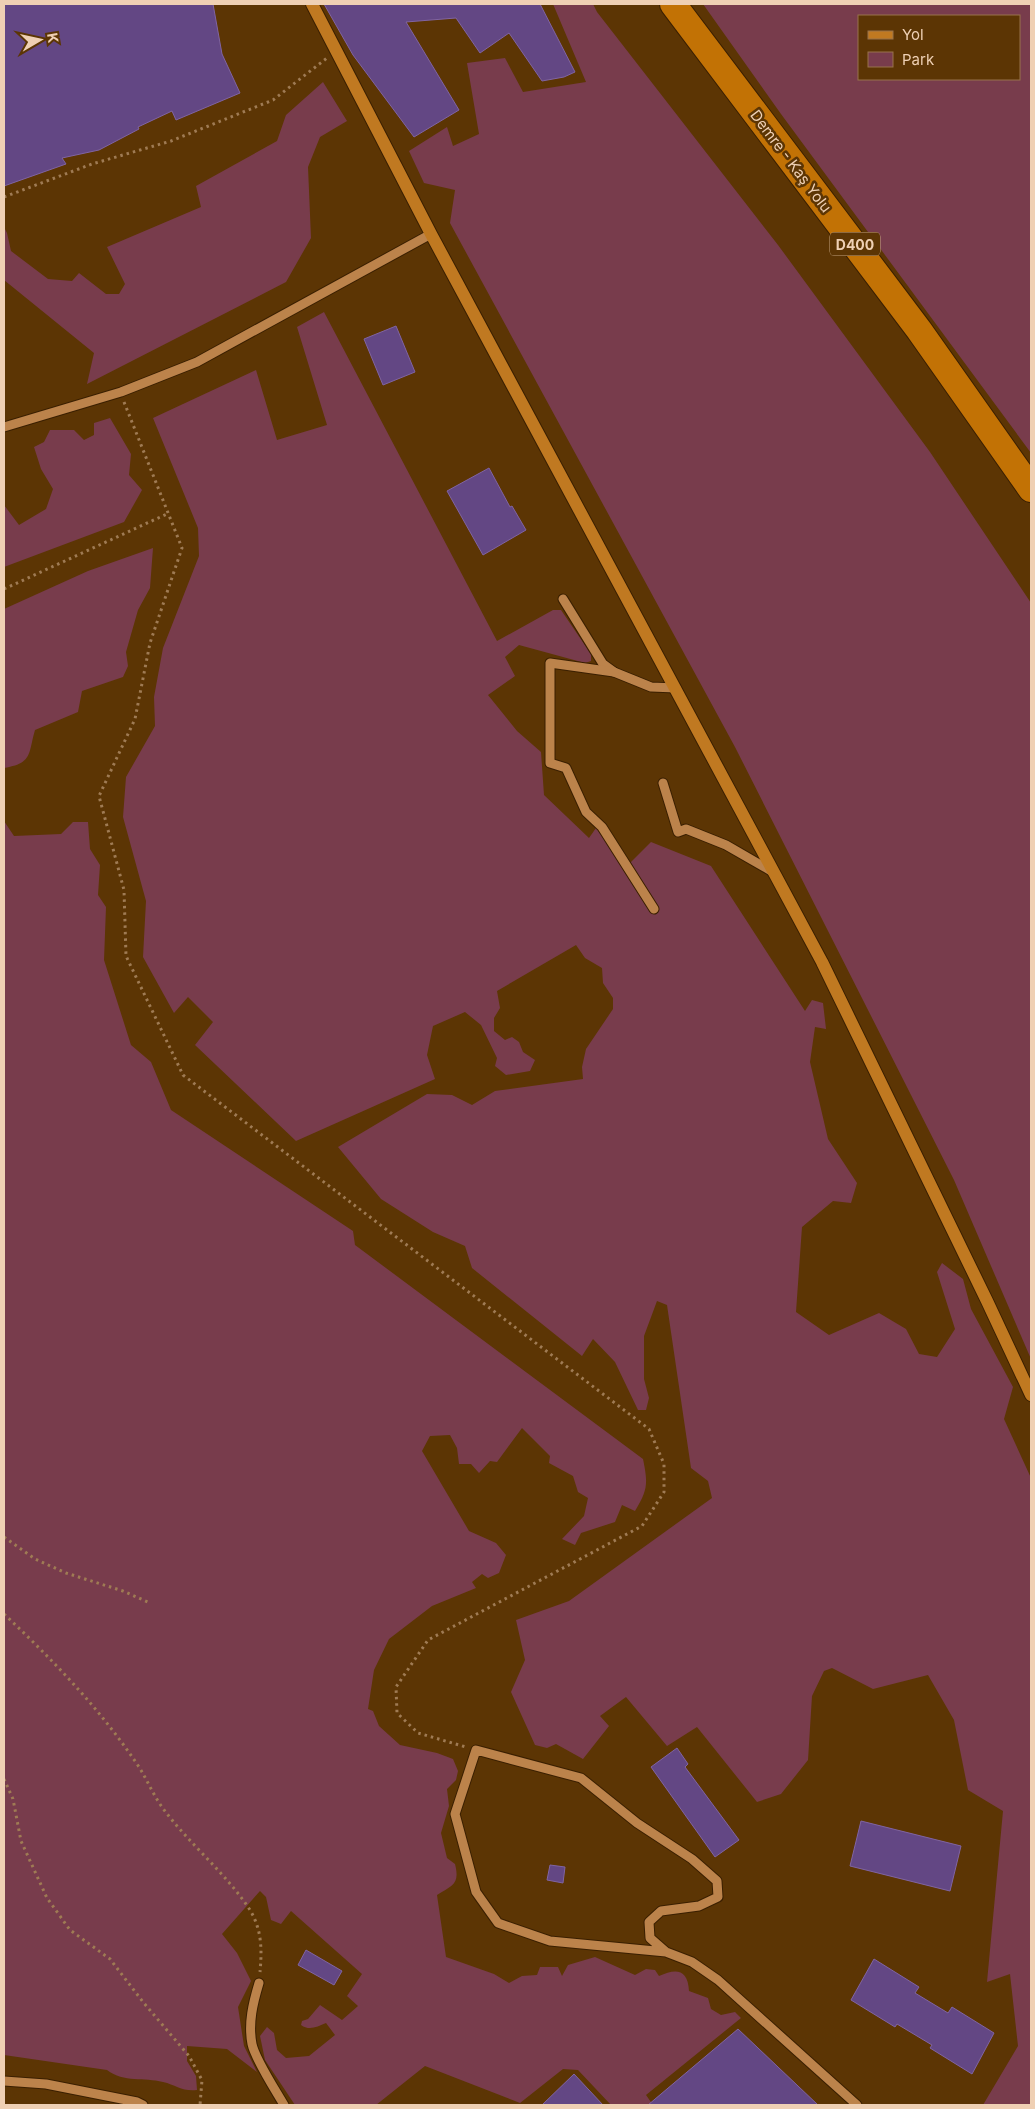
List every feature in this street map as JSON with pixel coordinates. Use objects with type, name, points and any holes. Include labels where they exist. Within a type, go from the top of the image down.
[{"type":"highway","name":"Demre - Kaş Yolu","points":[[673,4],[919,330],[1031,489]]},
{"type":"main road","points":[[312,4],[431,234],[822,962],[887,1093],[1031,1396]]},
{"type":"street","points":[[4,427],[120,392],[197,362],[431,234]]},
{"type":"street","points":[[564,599],[603,664],[614,672],[651,687],[676,688]]},
{"type":"street","points":[[614,672],[550,663],[550,763],[566,768],[586,812],[602,826],[654,909]]},
{"type":"street","points":[[663,783],[678,832],[686,828],[726,845],[775,873]]},
{"type":"street","points":[[666,1952],[650,1938],[649,1922],[661,1912],[699,1906],[718,1897],[717,1881],[692,1859],[637,1823],[581,1778],[476,1750],[455,1814],[476,1892],[498,1923],[550,1941],[666,1952],[692,1962],[718,1980],[857,2105]]},
{"type":"street","points":[[259,1983],[251,2010],[252,2045],[271,2084],[284,2105]]},
{"type":"street","points":[[4,2081],[46,2084],[137,2102],[143,2105]]},
{"type":"path","points":[[4,197],[92,164],[171,141],[273,100],[337,50]]},
{"type":"path","points":[[120,392],[182,548],[150,642],[136,720],[99,796],[124,890],[126,956],[183,1075],[649,1429],[664,1464],[664,1492],[642,1526],[428,1640],[396,1687],[397,1713],[418,1733],[476,1750]]},
{"type":"path","points":[[4,589],[168,513]]},
{"type":"path","points":[[4,1538],[36,1559],[66,1573],[123,1591],[150,1604]]},
{"type":"path","points":[[4,1614],[40,1648],[101,1716],[138,1764],[162,1807],[251,1911],[262,1944],[259,1983]]},
{"type":"path","points":[[4,1779],[13,1799],[21,1841],[47,1898],[70,1930],[110,1960],[142,2002],[189,2056],[202,2080],[200,2105]]},
{"type":"green space","points":[[553,4],[593,4],[597,12],[778,245],[930,452],[1031,603],[1031,1359],[954,1180],[735,747],[450,223],[455,190],[424,183],[409,151],[447,127],[453,146],[479,134],[467,63],[505,58],[523,92],[586,82]]},
{"type":"green space","points":[[703,4],[1031,4],[1031,453],[781,114]]},
{"type":"green space","points":[[323,82],[347,121],[320,137],[308,167],[311,238],[286,282],[87,384],[94,353],[4,280],[4,227],[11,251],[48,279],[72,281],[79,273],[106,294],[119,294],[125,284],[107,247],[201,207],[196,186],[277,141],[286,115]]},
{"type":"green space","points":[[324,312],[497,641],[553,610],[561,610],[591,654],[591,661],[585,663],[519,645],[505,657],[515,676],[488,695],[517,731],[541,752],[544,795],[589,838],[596,828],[625,868],[651,842],[711,866],[805,1011],[812,1000],[823,1003],[826,1029],[815,1027],[810,1062],[828,1139],[857,1183],[851,1203],[833,1201],[802,1227],[796,1312],[829,1335],[879,1313],[906,1329],[919,1354],[937,1357],[955,1329],[937,1272],[942,1263],[963,1279],[971,1309],[1013,1387],[1004,1419],[1031,1478],[1031,2105],[983,2105],[1018,2046],[1010,1974],[987,1982],[1003,1811],[968,1790],[954,1720],[928,1675],[873,1689],[832,1668],[824,1671],[812,1696],[808,1760],[781,1794],[757,1802],[697,1727],[667,1746],[626,1697],[600,1716],[609,1726],[583,1759],[556,1744],[547,1748],[535,1745],[511,1692],[525,1660],[516,1620],[569,1601],[712,1498],[708,1481],[691,1468],[667,1305],[657,1301],[644,1336],[644,1379],[649,1398],[646,1410],[638,1410],[615,1362],[593,1339],[582,1356],[472,1268],[465,1246],[433,1232],[381,1199],[338,1147],[427,1094],[452,1095],[472,1105],[495,1091],[583,1079],[582,1067],[586,1049],[613,1009],[613,998],[603,983],[602,968],[585,958],[576,945],[497,991],[500,1008],[494,1018],[494,1031],[505,1040],[512,1037],[519,1042],[523,1052],[535,1060],[530,1071],[506,1075],[495,1066],[497,1058],[481,1025],[465,1012],[433,1026],[427,1055],[435,1079],[296,1141],[195,1045],[213,1022],[188,997],[174,1013],[143,957],[146,901],[123,817],[126,777],[155,726],[154,697],[163,648],[199,556],[198,528],[153,418],[256,370],[277,440],[327,425],[297,327]]},
{"type":"green space","points":[[110,418],[131,454],[129,475],[142,490],[124,522],[4,567],[4,505],[19,525],[46,509],[53,489],[41,469],[34,447],[44,442],[50,430],[74,430],[84,440],[94,435],[94,423]]},
{"type":"green space","points":[[153,548],[150,588],[138,610],[126,652],[128,666],[123,677],[82,691],[78,712],[35,730],[30,751],[25,760],[4,768],[4,609],[88,571]]},
{"type":"green space","points":[[4,821],[14,836],[61,834],[73,822],[88,822],[90,849],[100,865],[98,895],[106,907],[104,960],[131,1045],[151,1062],[171,1110],[353,1231],[355,1245],[643,1459],[646,1486],[645,1492],[635,1511],[622,1505],[615,1522],[581,1533],[575,1545],[562,1539],[584,1516],[588,1498],[578,1492],[573,1476],[549,1463],[550,1456],[522,1428],[497,1462],[490,1461],[479,1473],[471,1464],[459,1464],[457,1448],[450,1435],[430,1436],[422,1451],[469,1531],[496,1543],[506,1555],[499,1573],[488,1578],[482,1574],[472,1582],[476,1588],[432,1606],[389,1639],[374,1670],[368,1709],[373,1711],[379,1726],[400,1745],[437,1753],[453,1759],[458,1771],[456,1780],[447,1789],[449,1806],[441,1833],[447,1858],[455,1864],[457,1876],[451,1886],[437,1895],[446,1957],[494,1974],[509,1983],[522,1976],[537,1975],[540,1967],[558,1967],[562,1976],[568,1965],[595,1957],[635,1975],[646,1969],[655,1970],[659,1976],[676,1971],[684,1974],[689,1991],[708,1998],[711,2009],[721,2015],[735,2012],[741,2018],[646,2095],[653,2105],[611,2105],[578,2070],[563,2069],[520,2103],[425,2066],[376,2105],[295,2105],[265,2060],[260,2036],[267,2027],[274,2033],[277,2050],[286,2058],[309,2056],[335,2035],[326,2023],[310,2028],[301,2025],[302,2021],[308,2019],[320,2005],[342,2020],[358,2006],[347,1996],[362,1974],[291,1911],[281,1924],[271,1920],[266,1897],[260,1891],[222,1934],[237,1953],[251,1981],[238,2007],[244,2046],[257,2072],[227,2049],[187,2046],[187,2061],[196,2076],[197,2090],[192,2090],[168,2083],[120,2077],[107,2070],[4,2055]]},
{"type":"building","points":[[4,4],[213,4],[222,54],[240,93],[176,120],[172,111],[138,127],[139,129],[99,150],[62,158],[66,164],[4,186]]},
{"type":"building","points":[[324,4],[540,4],[575,72],[564,77],[542,81],[509,33],[480,53],[456,18],[406,22],[459,110],[414,137],[353,55]]},
{"type":"building","points":[[396,326],[415,372],[383,385],[364,339]]},
{"type":"building","points":[[489,468],[510,507],[512,506],[526,530],[483,555],[447,491]]},
{"type":"building","points":[[677,1748],[688,1764],[685,1767],[739,1840],[715,1857],[651,1767]]},
{"type":"building","points":[[861,1821],[961,1846],[950,1891],[850,1866]]},
{"type":"building","points":[[550,1865],[565,1867],[563,1883],[547,1880]]},
{"type":"building","points":[[306,1950],[342,1971],[334,1985],[298,1965]]},
{"type":"building","points":[[874,1959],[919,1987],[915,1993],[948,2013],[952,2007],[994,2033],[972,2074],[930,2048],[932,2045],[897,2024],[895,2027],[851,2000]]},
{"type":"building","points":[[738,2029],[818,2105],[648,2105]]},
{"type":"building","points":[[574,2074],[603,2105],[542,2105]]}]
